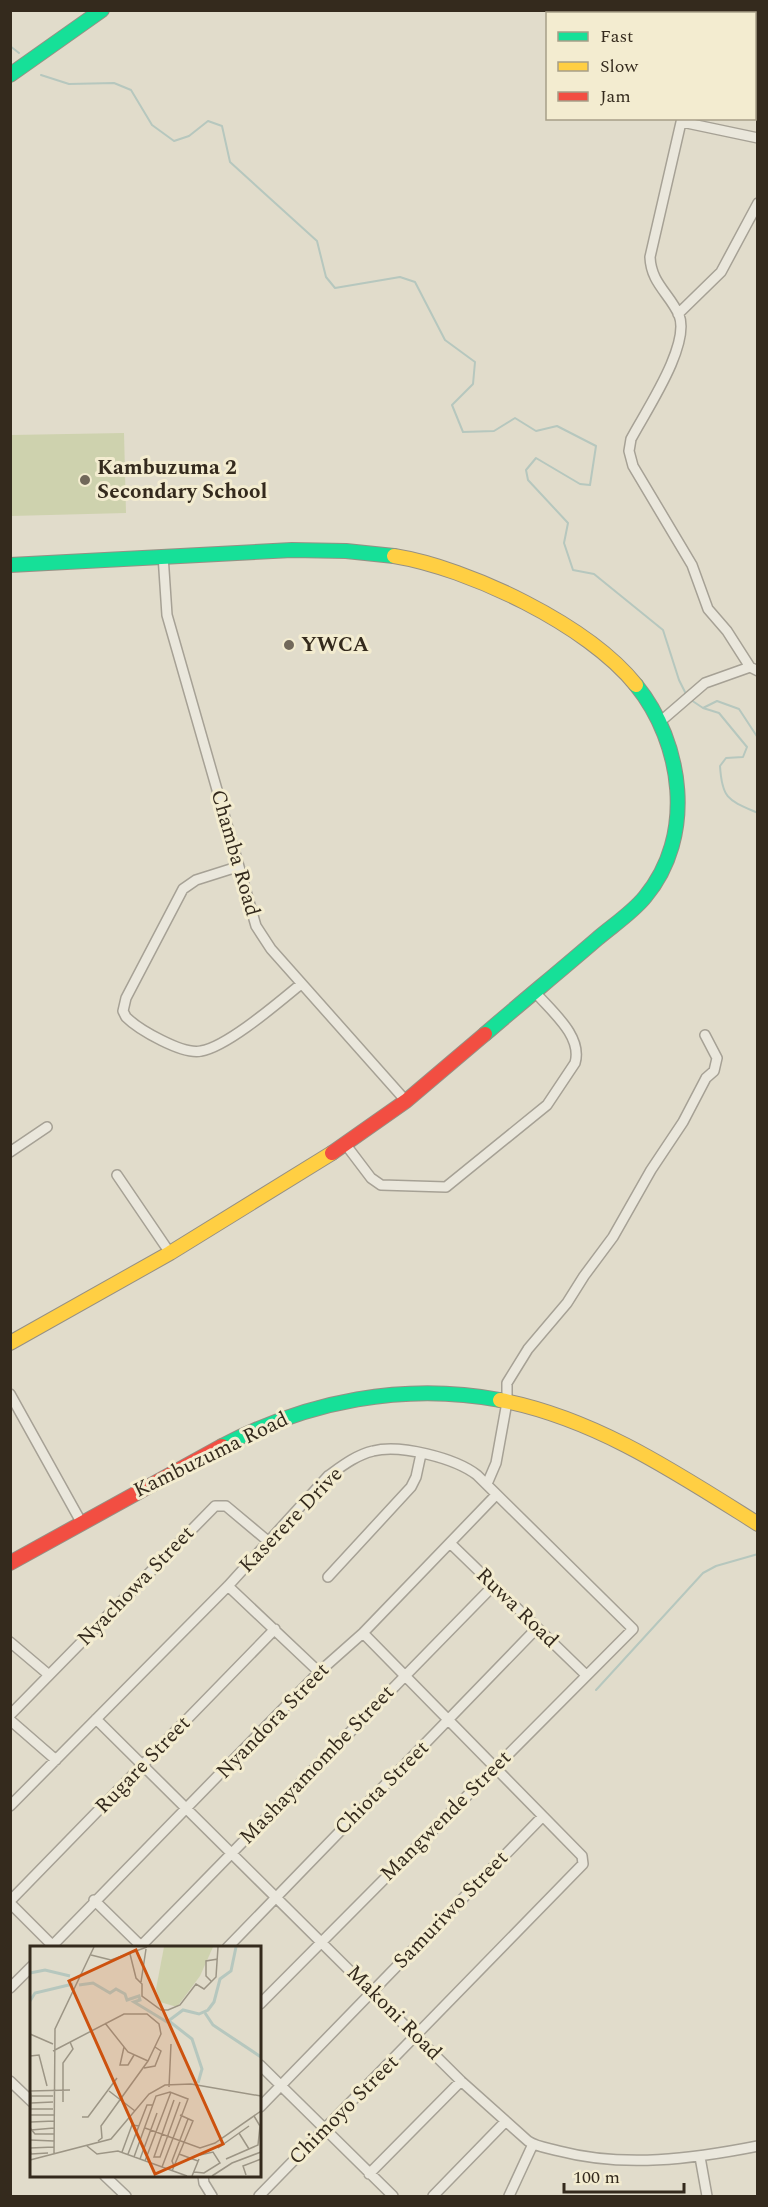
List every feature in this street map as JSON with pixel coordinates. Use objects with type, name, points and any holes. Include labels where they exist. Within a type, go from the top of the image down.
[{"type":"street","points":[[10,75],[102,10]]},
{"type":"street","points":[[747,11],[758,12]]},
{"type":"street","points":[[661,721],[691,693],[711,680],[754,669],[708,609],[692,565],[633,466],[629,451],[631,439],[678,345],[681,330],[678,314],[653,277],[650,257],[682,120],[758,138]]},
{"type":"street","points":[[678,314],[722,272],[758,203]]},
{"type":"street","points":[[10,565],[163,555],[312,549],[383,554],[438,567],[526,605],[588,638],[623,669],[661,721],[674,757],[677,794],[673,833],[659,876],[637,907],[406,1101],[346,1145],[170,1253],[10,1343]]},
{"type":"street","name":"Chamba Road","points":[[163,555],[166,615],[237,867],[260,934],[301,984],[406,1101]]},
{"type":"street","points":[[237,867],[196,880],[178,895],[123,1004],[126,1017],[178,1048],[202,1052],[244,1027],[301,984]]},
{"type":"street","points":[[346,1145],[371,1178],[381,1185],[441,1188],[460,1178],[547,1105],[575,1063],[577,1048],[574,1041],[535,992]]},
{"type":"street","points":[[487,1484],[496,1463],[507,1402],[507,1383],[614,1237],[706,1078],[714,1071],[717,1058],[705,1035]]},
{"type":"street","points":[[10,1152],[47,1127]]},
{"type":"street","points":[[117,1175],[170,1253]]},
{"type":"street","points":[[10,1394],[80,1520]]},
{"type":"street","name":"Kambuzuma Road","points":[[10,1563],[80,1520],[238,1437],[327,1404],[375,1395],[431,1394],[507,1402],[550,1413],[600,1433],[663,1466],[758,1524]]},
{"type":"street","name":"Kaserere Drive","points":[[10,1806],[228,1586],[328,1476],[353,1459],[376,1450],[421,1454],[460,1465],[487,1484],[633,1629]]},
{"type":"street","points":[[328,1577],[411,1487],[416,1477],[421,1454]]},
{"type":"street","name":"Nyandora Street","points":[[53,1946],[94,1900],[186,1810],[319,1672],[363,1633],[496,1495]]},
{"type":"street","name":"Nyachowa Street","points":[[10,1715],[215,1506],[226,1506],[269,1542]]},
{"type":"street","name":"Ruwa Road","points":[[450,1543],[585,1674]]},
{"type":"street","name":"Mashayamombe Street","points":[[142,1946],[494,1585]]},
{"type":"street","points":[[228,1586],[319,1672]]},
{"type":"street","name":"Chiota Street","points":[[228,1946],[537,1628]]},
{"type":"street","name":"Rugare Street","points":[[10,1902],[275,1629]]},
{"type":"street","name":"Mangwende Street","points":[[261,2003],[585,1674],[633,1629]]},
{"type":"street","points":[[363,1633],[496,1766],[542,1817]]},
{"type":"street","points":[[10,1642],[49,1675]]},
{"type":"street","name":"Makoni Road","points":[[96,1719],[462,2081],[505,2122],[533,2144],[601,2161],[700,2157],[758,2146]]},
{"type":"street","points":[[10,1720],[56,1760]]},
{"type":"street","name":"Chimoyo Street","points":[[259,2196],[580,1869],[583,1864],[582,1856],[542,1817]]},
{"type":"street","name":"Samuriwo Street","points":[[261,2106],[542,1817]]},
{"type":"street","points":[[94,1900],[140,1946]]},
{"type":"street","points":[[10,1902],[51,1946]]},
{"type":"street","points":[[10,1988],[30,1968]]},
{"type":"street","points":[[261,2066],[393,2196]]},
{"type":"street","points":[[10,2081],[30,2100]]},
{"type":"street","points":[[369,2174],[462,2081]]},
{"type":"street","points":[[433,2196],[505,2122]]},
{"type":"street","points":[[510,2196],[533,2144]]},
{"type":"street","points":[[700,2157],[706,2196]]},
{"type":"street","points":[[107,2177],[126,2196]]},
{"type":"street","points":[[203,2177],[204,2183],[212,2196]]},
{"type":"green space","points":[[124,433],[126,513],[11,516],[11,435]]},
{"type":"waterway","points":[[10,46],[19,53]]},
{"type":"waterway","points":[[41,75],[69,84],[114,83],[131,90],[152,125],[174,141],[189,136],[208,121],[222,126],[230,162],[317,241],[326,277],[335,288],[400,277],[415,282],[445,340],[475,362],[473,384],[452,405],[463,432],[494,431],[515,418],[536,431],[557,426],[596,446],[590,485],[580,484],[536,458],[526,470],[528,480],[568,523],[564,543],[573,570],[594,574],[663,630],[679,680],[687,696]]},
{"type":"waterway","points":[[691,700],[703,708],[719,713],[747,747],[743,757],[726,758],[720,766],[721,777],[728,797],[758,813]]},
{"type":"waterway","points":[[703,708],[717,701],[739,709],[758,738]]},
{"type":"waterway","points":[[596,1690],[703,1573],[716,1566],[758,1554]]},
{"type":"traffic: fast","points":[[10,75],[102,10]]},
{"type":"traffic: fast","points":[[10,565],[292,550],[346,551],[394,556]]},
{"type":"traffic: fast","points":[[485,1034],[634,908],[645,897],[661,873],[672,846],[677,818],[677,790],[673,761],[664,734],[652,708],[636,685]]},
{"type":"traffic: fast","points":[[222,1446],[288,1417],[357,1399],[428,1393],[500,1400]]},
{"type":"traffic: slow","points":[[394,556],[457,573],[525,602],[588,641],[615,663],[636,685]]},
{"type":"traffic: slow","points":[[10,1343],[170,1253],[332,1153]]},
{"type":"traffic: slow","points":[[500,1400],[535,1408],[602,1434],[666,1467],[758,1524]]},
{"type":"traffic: jam","points":[[332,1153],[406,1101],[485,1034]]},
{"type":"traffic: jam","points":[[10,1563],[222,1446]]},
{"type":"place","name":"Kambuzuma 2 Secondary School","points":[[85,480]]},
{"type":"place","name":"YWCA","points":[[289,645]]}]
